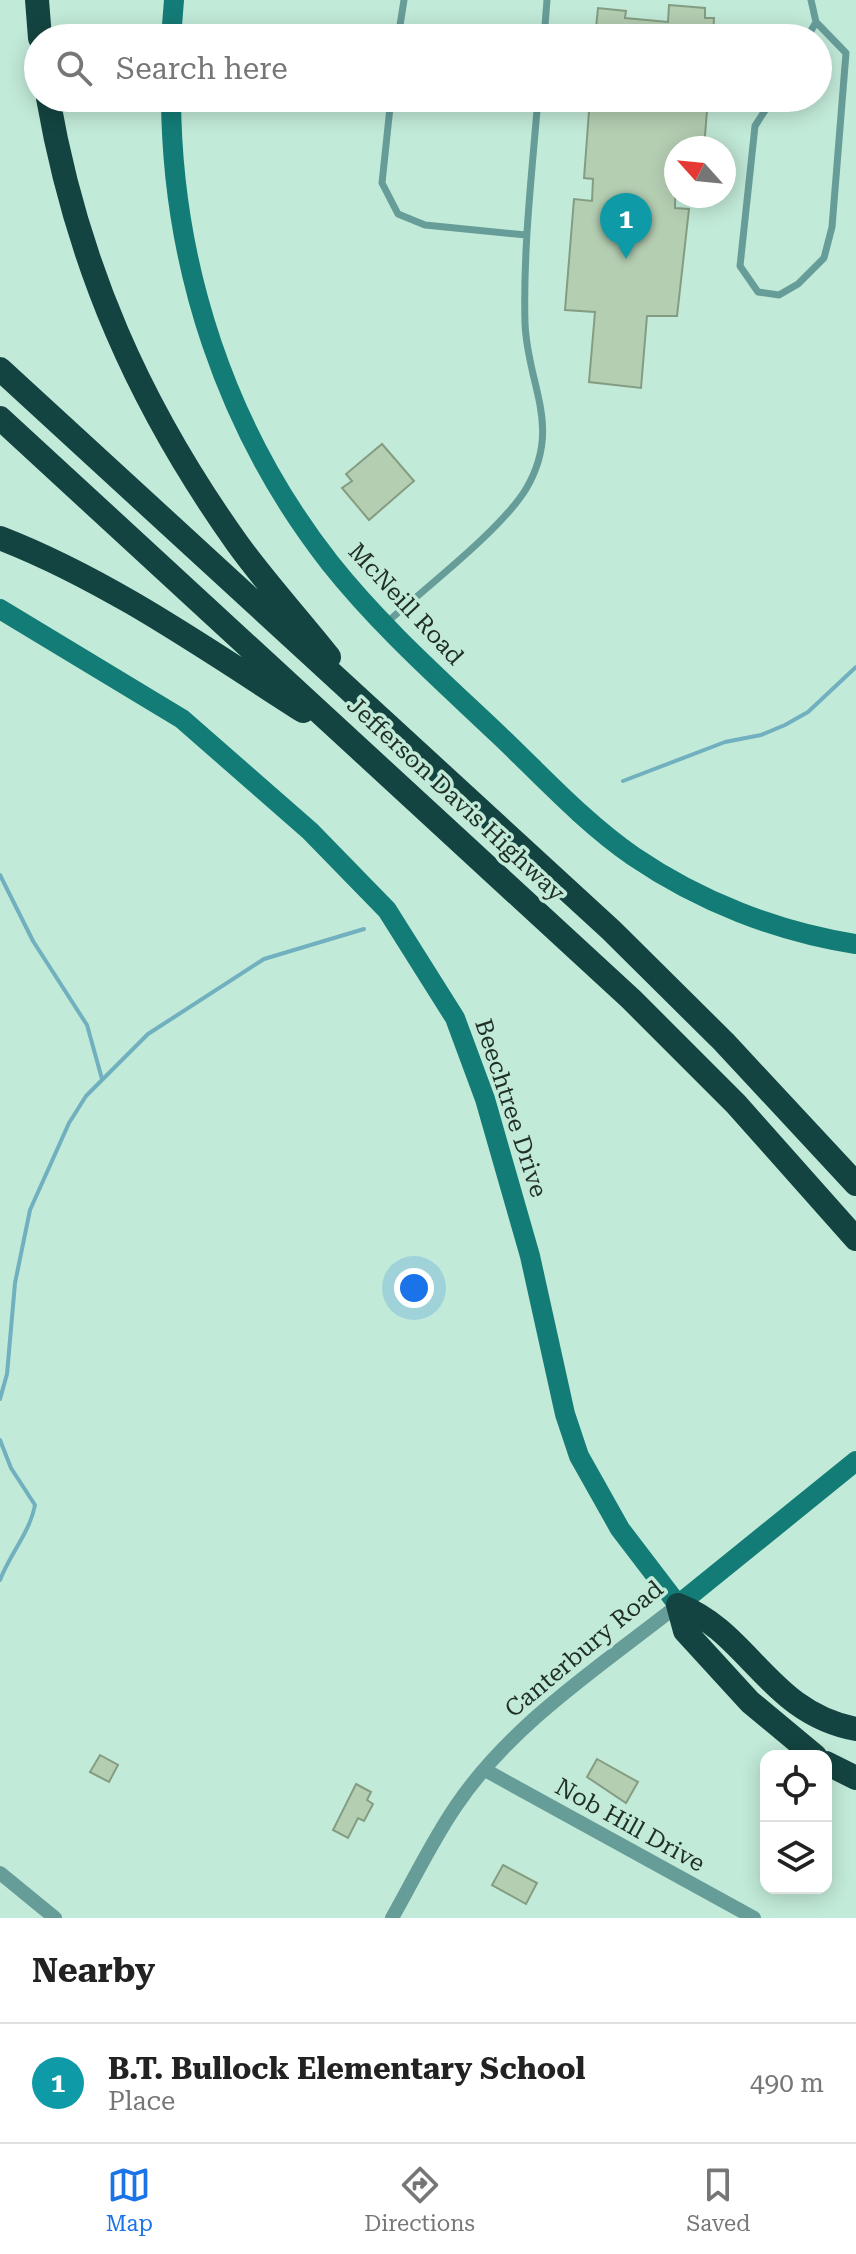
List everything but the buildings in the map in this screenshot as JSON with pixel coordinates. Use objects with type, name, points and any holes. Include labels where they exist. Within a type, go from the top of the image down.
[{"type":"highway","points":[[37,0],[39,24]]},
{"type":"highway","points":[[51,112],[72,215],[110,321],[166,433],[240,546],[375,715]]},
{"type":"highway","name":"Jefferson Davis Highway","points":[[0,369],[611,930],[724,1042],[856,1184]]},
{"type":"highway","name":"Jefferson Davis Highway","points":[[0,418],[631,999],[736,1104],[856,1239]]},
{"type":"highway","points":[[0,538],[32,551],[173,628],[357,745]]},
{"type":"highway","points":[[678,1605],[704,1615],[790,1700],[825,1720],[856,1729]]},
{"type":"highway","points":[[678,1605],[685,1631],[750,1702],[808,1750]]},
{"type":"highway","points":[[832,1766],[856,1778]]},
{"type":"street","points":[[172,24],[174,0]]},
{"type":"street","name":"McNeill Road","points":[[171,112],[171,147],[183,239],[204,326],[239,417],[329,562],[384,625],[584,816],[632,855],[689,889],[754,918],[825,939],[856,944]]},
{"type":"street","name":"Beechtree Drive","points":[[0,609],[182,719],[310,831],[387,910],[455,1018],[485,1099],[530,1256],[565,1414],[579,1456],[620,1529],[678,1605]]},
{"type":"street","name":"Canterbury Road","points":[[392,1918],[456,1805],[485,1770],[542,1712],[856,1461]]},
{"type":"street","name":"Nob Hill Drive","points":[[485,1770],[754,1918]]},
{"type":"street","points":[[0,1873],[55,1918]]},
{"type":"lane","points":[[400,24],[404,0]]},
{"type":"lane","points":[[545,24],[547,0]]},
{"type":"lane","points":[[811,0],[816,22]]},
{"type":"lane","points":[[764,112],[755,126],[740,266],[758,292],[779,295],[798,284],[824,258],[832,227],[846,53],[832,39]]},
{"type":"lane","points":[[390,112],[382,183],[398,214],[425,225],[526,235]]},
{"type":"lane","points":[[384,625],[497,523],[525,490],[541,454],[539,389],[525,326],[526,235],[537,112]]},
{"type":"waterway","points":[[623,781],[725,742],[761,735],[785,725],[808,712],[856,667]]},
{"type":"waterway","points":[[0,875],[33,941],[87,1025],[102,1079]]},
{"type":"waterway","points":[[0,1399],[7,1374],[15,1283],[30,1210],[69,1123],[86,1096],[148,1034],[264,959],[364,929]]},
{"type":"waterway","points":[[0,1440],[11,1468],[35,1505],[29,1524],[0,1580]]},
{"type":"place","name":"B.T. Bullock Elementary School","points":[[626,259]]}]
